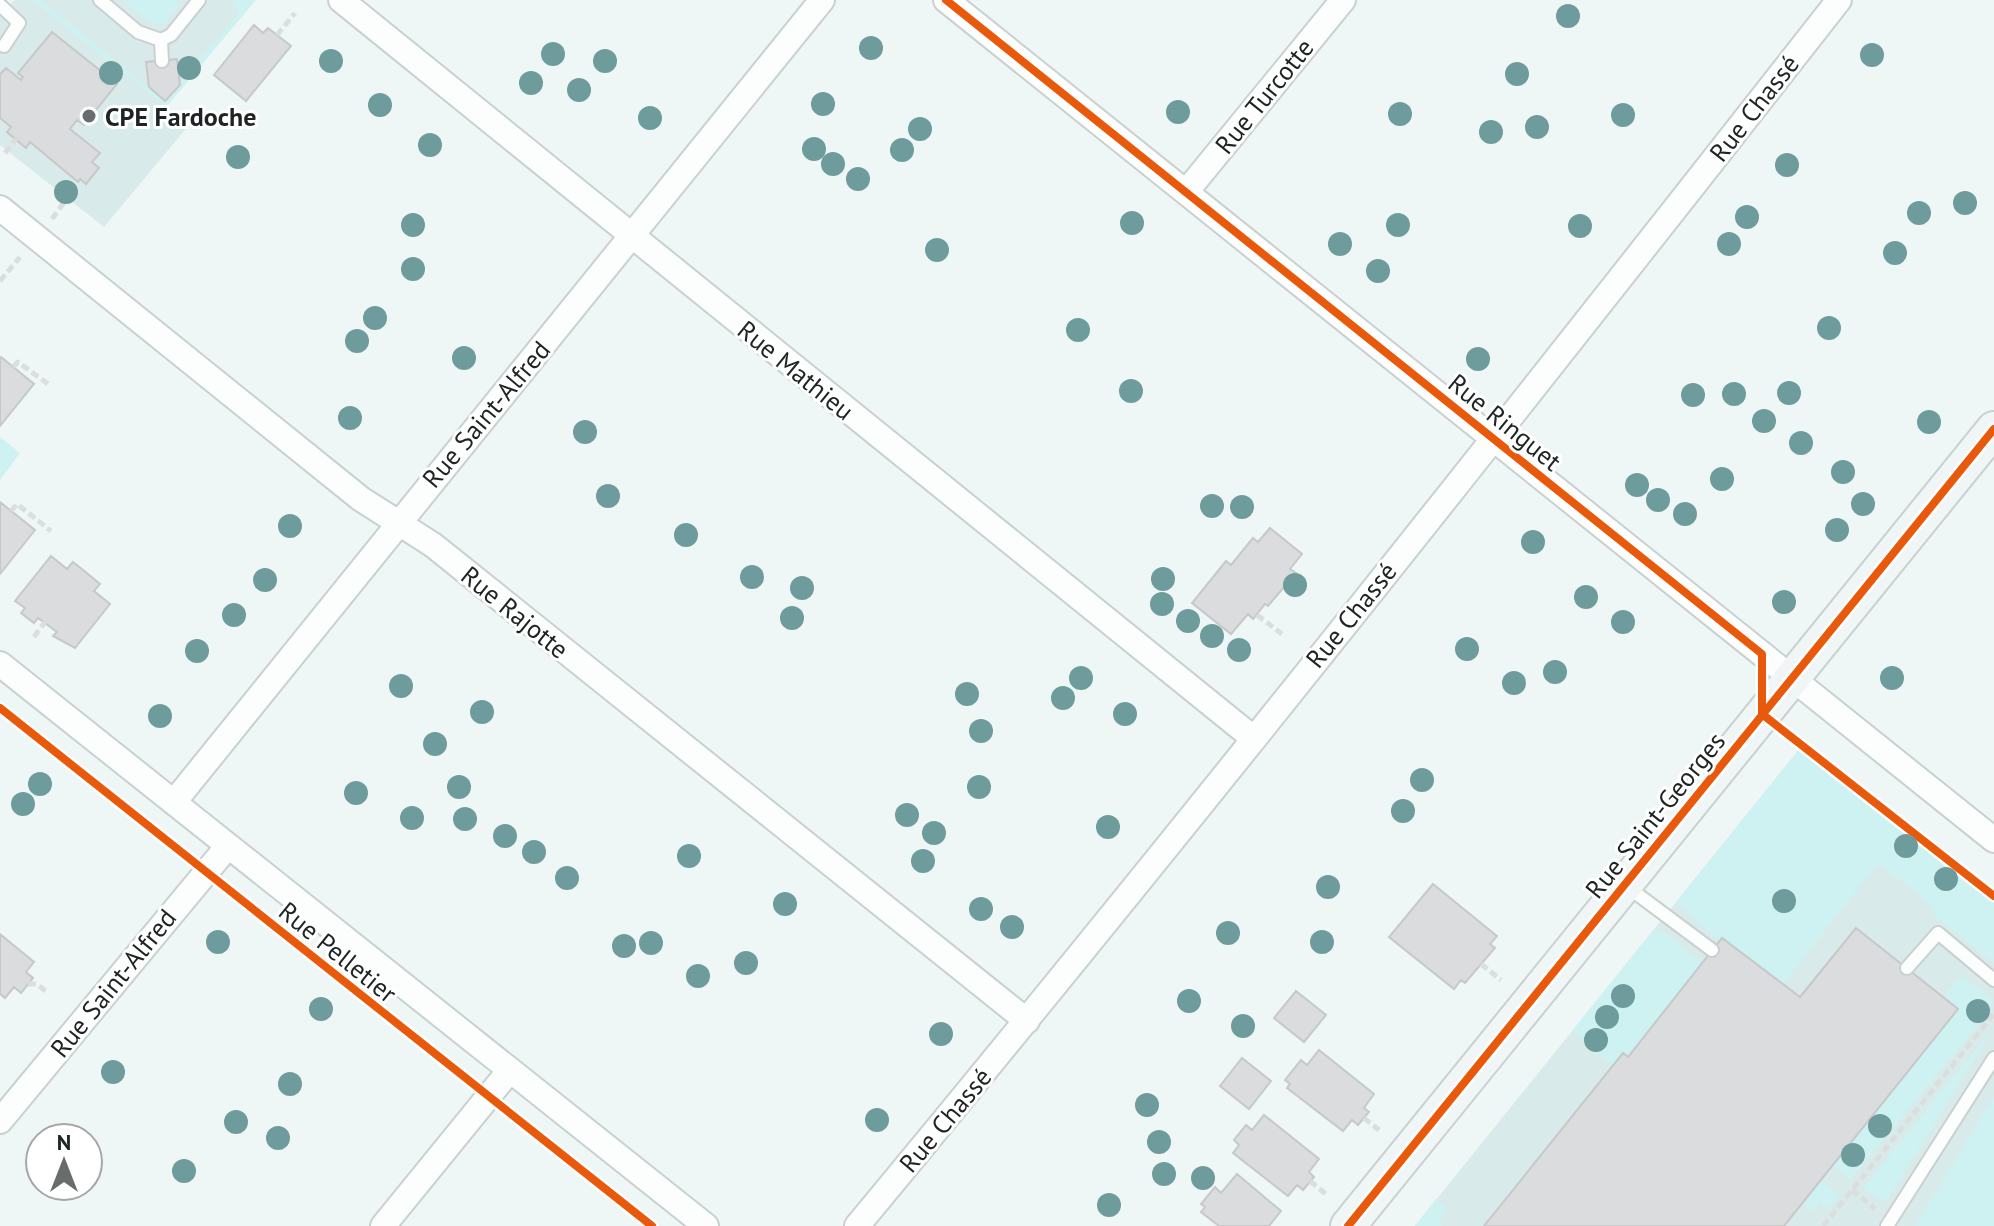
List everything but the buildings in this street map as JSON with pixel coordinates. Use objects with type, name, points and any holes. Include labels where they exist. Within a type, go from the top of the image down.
[{"type":"street","name":"Rue Mathieu","points":[[341,0],[1253,738]]},
{"type":"street","name":"Rue Saint-Alfred","points":[[174,802],[397,522],[632,238],[822,0]]},
{"type":"street","name":"Rue Ringuet","points":[[946,0],[1994,840]]},
{"type":"street","name":"Rue Turcotte","points":[[1186,192],[1343,0]]},
{"type":"street","name":"Rue Chassé","points":[[857,1226],[1027,1021],[1494,439],[1839,0]]},
{"type":"street","name":"Rue Rajotte","points":[[0,208],[361,499],[433,545],[1027,1021]]},
{"type":"street","name":"Rue Saint-Georges","points":[[1348,1226],[1994,429]]},
{"type":"street","name":"Rue Pelletier","points":[[0,664],[706,1226]]},
{"type":"street","name":"Rue Saint-Alfred","points":[[0,1121],[228,846]]},
{"type":"street","points":[[383,1226],[510,1070]]},
{"type":"lane","points":[[100,0],[138,32],[161,40],[171,35],[199,0]]},
{"type":"lane","points":[[0,5],[19,23],[4,46]]},
{"type":"lane","points":[[161,40],[162,61]]},
{"type":"lane","points":[[1625,884],[1712,950]]},
{"type":"lane","points":[[1907,968],[1938,933],[1994,980]]},
{"type":"lane","points":[[1892,1225],[1994,1058]]},
{"type":"path","points":[[277,35],[295,13]]},
{"type":"path","points":[[5,153],[16,139]]},
{"type":"path","points":[[13,367],[18,362],[51,386]]},
{"type":"path","points":[[11,511],[17,504],[51,531]]},
{"type":"path","points":[[1257,615],[1282,634]]},
{"type":"path","points":[[34,637],[45,622]]},
{"type":"path","points":[[1481,964],[1501,980]]},
{"type":"path","points":[[28,984],[37,984],[48,993]]},
{"type":"path","points":[[1823,1226],[1994,1014]]},
{"type":"path","points":[[1364,1118],[1379,1130]]},
{"type":"path","points":[[1310,1181],[1327,1195]]},
{"type":"shaded area","name":"CPE Fardoche","points":[[14,0],[255,0],[167,106],[189,125],[104,227],[0,145],[0,17]]},
{"type":"shaded area","points":[[32,0],[41,0],[165,101],[239,14],[232,0],[256,0],[166,107]]},
{"type":"shaded area","points":[[127,0],[175,0],[180,4],[166,23],[155,25],[124,3]]},
{"type":"shaded area","points":[[0,437],[20,453],[0,480]]},
{"type":"shaded area","points":[[1801,747],[1994,901],[1994,1226],[1415,1226]]},
{"type":"shaded area","points":[[1801,747],[1994,901],[1994,963],[1936,917],[1926,900],[1878,863],[1783,984],[1723,938],[1719,941],[1676,902]]},
{"type":"shaded area","points":[[1654,929],[1665,933],[1702,963],[1628,1057],[1623,1054],[1613,1066],[1572,1031]]},
{"type":"shaded area","points":[[1965,978],[1993,1000],[1986,1015],[1850,1180],[1833,1165],[1958,1010],[1943,997],[1958,979]]},
{"type":"shaded area","points":[[1993,1028],[1890,1196],[1884,1202],[1863,1188]]},
{"type":"shaded area","points":[[1994,1096],[1994,1226],[1915,1226]]},
{"type":"shaded area","points":[[1821,1180],[1840,1195],[1828,1208],[1820,1203],[1813,1212],[1802,1203]]},
{"type":"shaded area","points":[[1436,1199],[1448,1210],[1438,1223],[1442,1226],[1415,1226]]},
{"type":"cycle path","points":[[946,0],[1762,654],[1762,714],[1994,896]]},
{"type":"cycle path","points":[[1348,1226],[1994,429]]},
{"type":"cycle path","points":[[0,708],[652,1226]]},
{"type":"place","name":"CPE Fardoche","points":[[89,116]]}]
